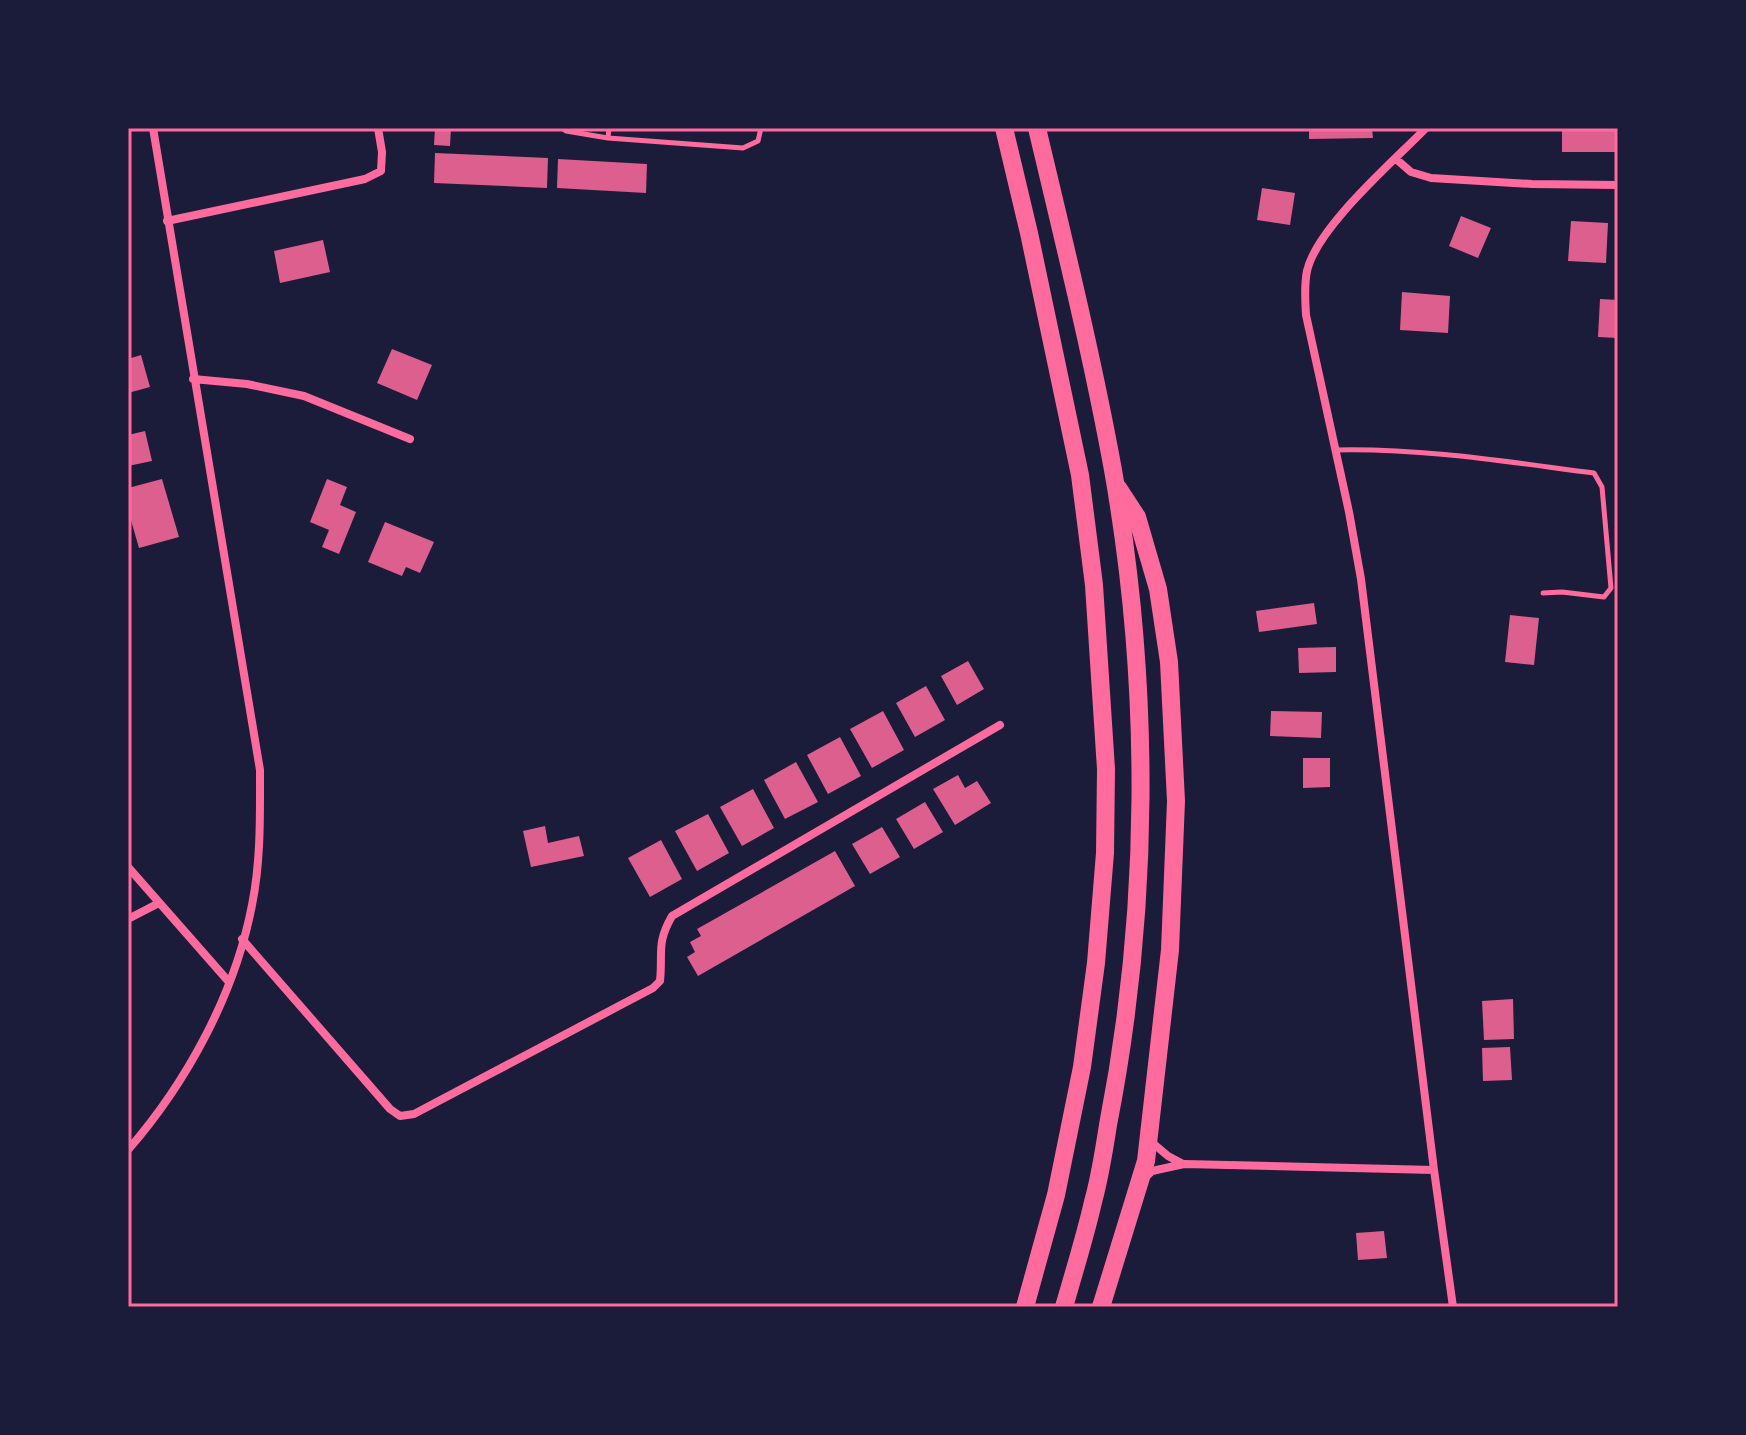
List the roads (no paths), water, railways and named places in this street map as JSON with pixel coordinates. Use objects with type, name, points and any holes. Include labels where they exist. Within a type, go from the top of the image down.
[{"type":"highway","points":[[1004,128],[1033,249],[1080,475],[1094,585],[1106,769],[1105,853],[1096,963],[1082,1067],[1056,1195],[1025,1307]]},
{"type":"highway","points":[[1037,128],[1090,355],[1114,482],[1127,578],[1142,768],[1133,965],[1119,1071],[1094,1200],[1064,1307]]},
{"type":"highway","points":[[1101,1307],[1139,1182],[1148,1139],[1170,950],[1176,801],[1169,662],[1158,589],[1137,517],[1114,482]]},
{"type":"street","points":[[128,1150],[176,1085],[202,1042],[229,982],[252,905],[259,845],[260,770],[153,128]]},
{"type":"street","points":[[167,221],[365,179],[381,171],[378,128]]},
{"type":"street","points":[[1426,128],[1326,231],[1307,270],[1306,315],[1361,579],[1453,1307]]},
{"type":"street","points":[[1396,159],[1411,172],[1431,178],[1618,185]]},
{"type":"street","points":[[193,379],[247,384],[304,396],[410,439]]},
{"type":"street","points":[[242,939],[390,1109],[400,1116],[414,1114],[653,988],[660,981],[662,933],[672,916],[1000,725]]},
{"type":"street","points":[[128,867],[229,982]]},
{"type":"street","points":[[128,919],[159,903]]},
{"type":"street","points":[[1148,1139],[1168,1156],[1184,1164]]},
{"type":"street","points":[[1139,1182],[1152,1171],[1184,1164],[1434,1170]]},
{"type":"lane","points":[[562,128],[608,138],[743,148],[758,141],[761,128]]},
{"type":"lane","points":[[608,138],[609,128]]},
{"type":"lane","points":[[1334,450],[1371,449],[1447,455],[1524,462],[1594,473],[1602,487],[1611,588],[1604,597],[1543,593]]}]
